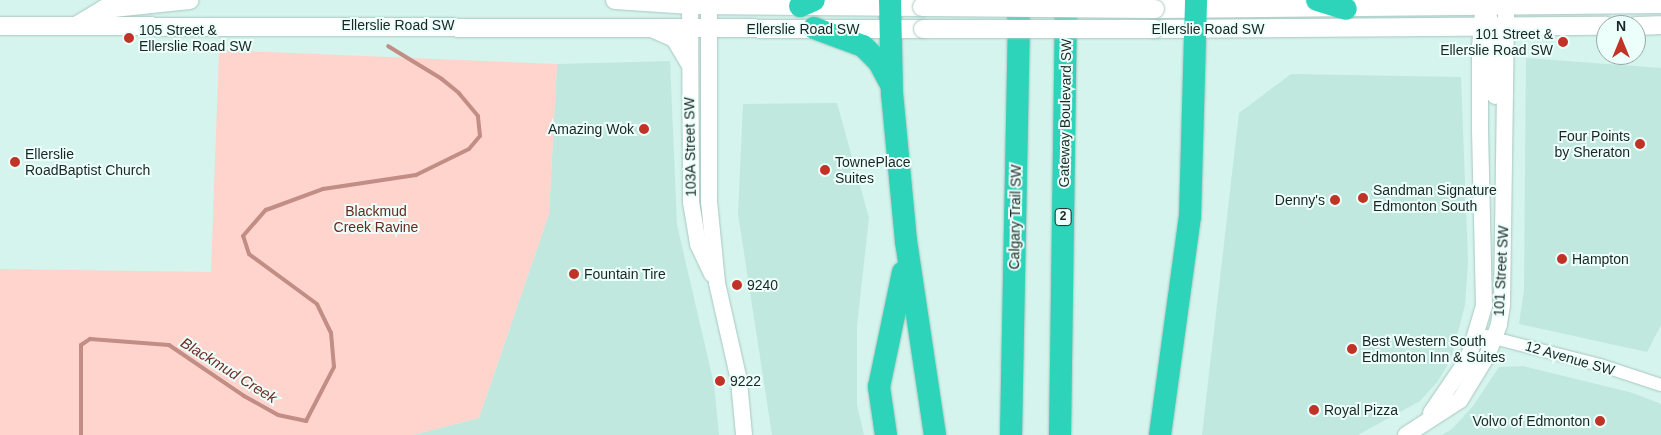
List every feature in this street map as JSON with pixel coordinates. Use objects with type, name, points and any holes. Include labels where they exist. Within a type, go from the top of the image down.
[{"type":"highway","name":"Gateway Boulevard SW","points":[[1060,435],[1066,0]]},
{"type":"highway","points":[[1317,0],[1346,9]]},
{"type":"highway","name":"Calgary Trail SW","points":[[1011,435],[1018,7]]},
{"type":"highway","points":[[891,12],[892,93],[906,241],[935,435]]},
{"type":"highway","points":[[1160,435],[1190,217],[1197,13]]},
{"type":"highway","points":[[814,28],[847,38],[868,50],[879,62],[892,93]]},
{"type":"highway","points":[[886,435],[879,387],[899,300],[906,241]]},
{"type":"main road","points":[[76,26],[104,9],[190,0]]},
{"type":"main road","name":"Ellerslie Road SW","points":[[615,0],[690,6],[807,3],[891,12],[923,29],[1155,29],[1197,13],[1484,4],[1661,4]]},
{"type":"main road","name":"Ellerslie Road SW","points":[[0,26],[468,25],[690,30],[814,28],[922,7],[1155,9],[1197,13],[1493,27],[1596,26]]},
{"type":"main road","points":[[1646,26],[1661,25]]},
{"type":"street","points":[[1484,4],[1493,27]]},
{"type":"street","points":[[1493,27],[1506,4]]},
{"type":"street","name":"103A Street SW","points":[[690,6],[689,66],[693,218],[698,244],[717,283]]},
{"type":"street","name":"103A Street SW","points":[[709,6],[708,187],[717,283],[736,365],[744,435]]},
{"type":"street","name":"101 Street SW","points":[[1406,435],[1460,400],[1495,337],[1502,304],[1504,157],[1495,97],[1493,27]]},
{"type":"street","name":"101 Street SW","points":[[1422,425],[1460,373],[1478,334],[1485,295],[1493,27]]},
{"type":"street","points":[[651,29],[681,46],[689,66]]},
{"type":"street","name":"12 Avenue SW","points":[[1478,334],[1495,337],[1661,385]]},
{"type":"shaded area","points":[[1526,58],[1596,63],[1596,65],[1661,68],[1661,325],[1647,352],[1519,324],[1524,290]]},
{"type":"shaded area","points":[[670,61],[677,225],[714,384],[719,435],[413,435],[479,418],[549,214],[557,64]]},
{"type":"shaded area","points":[[1291,74],[1461,77],[1468,262],[1465,305],[1451,359],[1438,381],[1420,401],[1358,435],[1202,435],[1239,113]]},
{"type":"shaded area","points":[[837,103],[869,218],[857,326],[857,405],[864,435],[772,435],[738,214],[743,104]]},
{"type":"shaded area","points":[[1523,366],[1633,393],[1661,404],[1661,435],[1442,435],[1452,429],[1473,406],[1499,367]]},
{"type":"green space","name":"Blackmud Creek Ravine","points":[[219,50],[557,64],[549,214],[479,418],[413,435],[0,435],[0,269],[211,272]]},
{"type":"waterway","name":"Blackmud Creek","points":[[81,435],[81,345],[90,339],[169,345],[244,396],[278,415],[306,421],[334,367],[331,333],[317,304],[249,254],[243,236],[266,210],[323,189],[416,175],[469,149],[480,136],[478,116],[459,93],[442,79],[388,46]]},
{"type":"place","name":"105 Street & Ellerslie Road SW","points":[[129,38]]},
{"type":"place","name":"101 Street & Ellerslie Road SW","points":[[1563,42]]},
{"type":"place","name":"Amazing Wok","points":[[644,129]]},
{"type":"place","name":"Four Points by Sheraton","points":[[1640,144]]},
{"type":"place","name":"Ellerslie RoadBaptist Church","points":[[15,162]]},
{"type":"place","name":"TownePlace Suites","points":[[825,170]]},
{"type":"place","name":"Sandman Signature Edmonton South","points":[[1363,198]]},
{"type":"place","name":"Denny's","points":[[1335,200]]},
{"type":"place","name":"Hampton","points":[[1562,259]]},
{"type":"place","name":"Fountain Tire","points":[[574,274]]},
{"type":"place","name":"9240","points":[[737,285]]},
{"type":"place","name":"Best Western South Edmonton Inn & Suites","points":[[1352,349]]},
{"type":"place","name":"9222","points":[[720,381]]},
{"type":"place","name":"Royal Pizza","points":[[1314,410]]},
{"type":"place","name":"Volvo of Edmonton","points":[[1600,421]]}]
